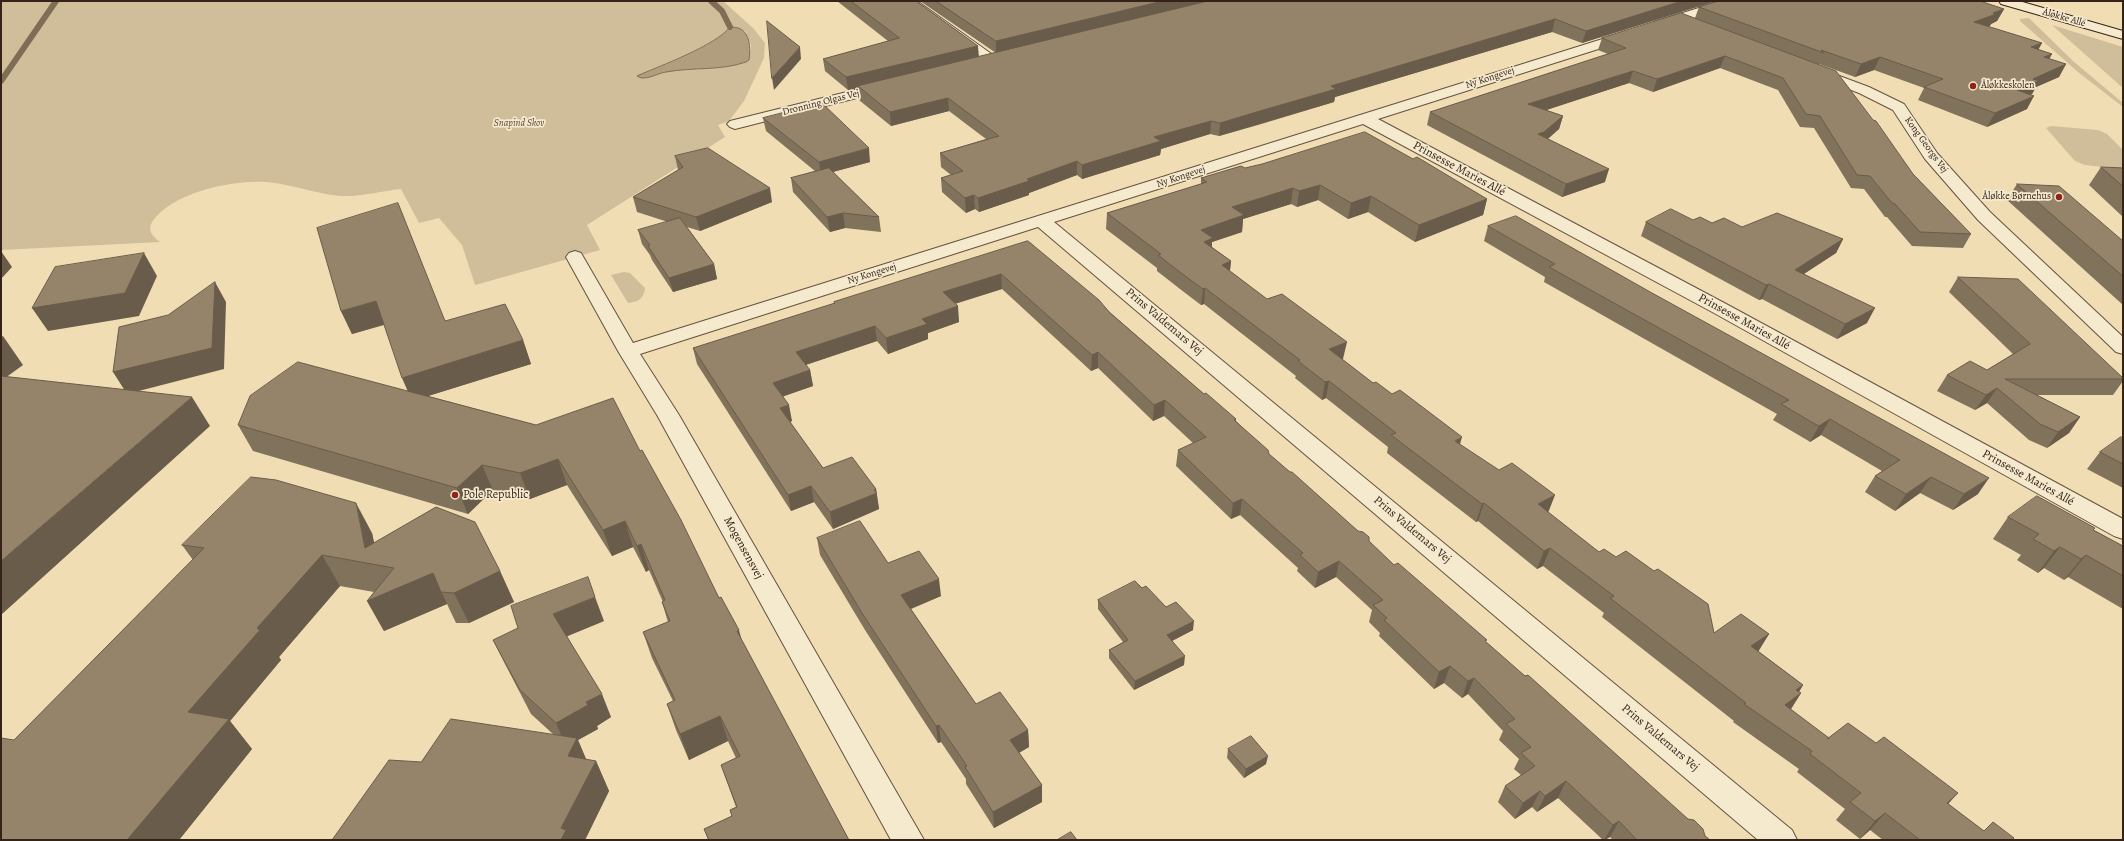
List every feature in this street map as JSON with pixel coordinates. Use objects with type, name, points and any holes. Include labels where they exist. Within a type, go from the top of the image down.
[{"type":"street","points":[[909,1],[993,60]]},
{"type":"street","name":"Ny Kongevej","points":[[628,351],[1734,1]]},
{"type":"street","name":"Åløkke Allé","points":[[2005,1],[2123,35]]},
{"type":"street","points":[[1678,19],[1699,27]]},
{"type":"street","points":[[978,64],[1008,56]]},
{"type":"street","name":"Kong Georgs Vej","points":[[1807,67],[1864,90],[1899,107],[1931,156],[1984,216],[2123,348]]},
{"type":"street","name":"Dronning Olgas Vej","points":[[735,124],[902,83]]},
{"type":"street","name":"Prinsesse Maries Allé","points":[[1364,118],[1721,310],[2123,530]]},
{"type":"street","name":"Prins Valdemars Vej","points":[[1042,221],[1781,840]]},
{"type":"street","name":"Mogensensvej","points":[[575,257],[628,351],[668,415],[908,840]]},
{"type":"green space","name":"Snapind Skov","points":[[1,1],[723,1],[753,28],[765,43],[764,58],[744,101],[729,121],[718,125],[725,137],[587,225],[600,250],[475,285],[462,245],[439,218],[419,223],[401,189],[363,195],[341,196],[275,183],[237,183],[204,190],[188,196],[161,212],[152,222],[150,228],[153,236],[160,242],[1,250]],"holes":[[[730,27],[746,32],[751,45],[749,60],[746,62],[737,65],[673,71],[650,77],[637,77],[712,41],[723,34]]]},
{"type":"green space","points":[[2029,18],[2073,61],[2123,103],[2123,107],[2078,72],[2020,21],[2020,19]]},
{"type":"green space","points":[[2052,25],[2123,47],[2123,88]]},
{"type":"green space","points":[[2051,126],[2098,130],[2107,134],[2123,150],[2123,169],[2085,165],[2075,161],[2046,128]]},
{"type":"green space","points":[[624,272],[630,273],[645,288],[642,297],[638,301],[628,303],[611,275]]},
{"type":"shaded area","points":[[730,27],[742,30],[748,38],[750,54],[749,60],[746,62],[726,67],[666,72],[647,78],[640,78],[637,76],[701,48],[723,34]]},
{"type":"building","points":[[851,1],[916,1],[978,46],[846,77],[823,59],[899,38]]},
{"type":"building","points":[[936,1],[1163,1],[996,41]]},
{"type":"building","points":[[1208,1],[1682,1],[1586,31],[1555,19],[1331,86],[1336,89],[1220,123],[1211,121],[1154,137],[1161,141],[1082,165],[1077,161],[1027,179],[1029,181],[978,198],[974,195],[965,198],[941,178],[963,171],[940,153],[999,136],[948,98],[890,112],[858,86]]},
{"type":"building","points":[[1719,1],[1980,1],[2004,9],[1993,13],[1996,14],[1974,22],[2042,43],[2031,47],[2052,54],[2044,57],[2066,64],[2033,79],[2039,81],[2017,90],[2034,96],[1995,113],[1924,87],[1943,79],[1880,57],[1861,64],[1821,50],[1824,53],[1699,7]]},
{"type":"building","points":[[1681,13],[1836,71],[1873,120],[1876,121],[1913,174],[1971,234],[1920,232],[1895,204],[1892,203],[1870,176],[1857,175],[1820,116],[1806,114],[1783,78],[1725,56],[1657,79],[1633,71],[1528,104],[1563,116],[1544,132],[1538,134],[1609,169],[1566,184],[1430,112],[1626,48],[1602,38]]},
{"type":"building","points":[[767,21],[800,47],[772,78]]},
{"type":"building","points":[[822,103],[869,148],[819,162],[763,118]]},
{"type":"building","points":[[1365,132],[1413,159],[1417,157],[1487,199],[1419,225],[1371,196],[1351,203],[1320,185],[1299,191],[1293,188],[1232,207],[1244,215],[1201,230],[1213,238],[1204,242],[1231,261],[1222,265],[1267,299],[1282,294],[1347,342],[1329,349],[1373,383],[1376,382],[1392,394],[1400,390],[1462,437],[1455,441],[1499,470],[1512,463],[1555,495],[1538,504],[1599,552],[1604,549],[1616,557],[1626,551],[1654,571],[1658,569],[1708,604],[1714,633],[1741,614],[1769,634],[1751,646],[1803,685],[1796,690],[1801,693],[1785,705],[1829,738],[1848,723],[1876,743],[1884,737],[1958,793],[1947,803],[1984,831],[1993,822],[2014,838],[2012,840],[1920,840],[1885,813],[1875,821],[1850,802],[1861,793],[1810,754],[1812,751],[1744,704],[1746,703],[1610,598],[1614,596],[1550,548],[1544,551],[1484,503],[1482,504],[1391,435],[1396,433],[1329,381],[1325,382],[1298,361],[1300,360],[1205,288],[1203,289],[1181,273],[1158,255],[1161,254],[1107,213],[1207,182],[1201,178],[1241,166],[1245,168],[1262,164]]},
{"type":"building","points":[[708,148],[770,188],[696,217],[633,197],[683,167],[675,156]]},
{"type":"building","points":[[2101,167],[2123,168],[2123,186]]},
{"type":"building","points":[[829,168],[879,217],[843,213],[827,217],[791,178]]},
{"type":"building","points":[[2017,184],[2059,186],[2123,241],[2123,276]]},
{"type":"building","points":[[398,203],[445,321],[505,304],[523,340],[402,378],[376,301],[341,311],[317,228]]},
{"type":"building","points":[[1671,209],[1693,220],[1700,217],[1712,223],[1724,218],[1742,227],[1777,213],[1843,239],[1795,270],[1875,308],[1845,324],[1769,284],[1766,285],[1646,222]]},
{"type":"building","points":[[1516,216],[1652,293],[1989,478],[1964,494],[1931,477],[1906,494],[1875,476],[1900,460],[1830,419],[1819,426],[1815,424],[1781,404],[1789,400],[1549,267],[1555,264],[1488,226]]},
{"type":"building","points":[[680,218],[714,264],[669,278],[648,246],[650,245],[638,230]]},
{"type":"building","points":[[1028,241],[1099,300],[1110,313],[1204,394],[1206,393],[1236,419],[1234,420],[1268,450],[1269,454],[1290,472],[1292,472],[1358,531],[1363,532],[1369,537],[1369,541],[1394,565],[1398,563],[1487,640],[1485,641],[1525,676],[1528,675],[1688,819],[1694,820],[1703,829],[1705,836],[1710,840],[1637,840],[1619,821],[1613,825],[1566,781],[1545,796],[1540,791],[1523,803],[1505,786],[1535,766],[1521,753],[1531,747],[1506,724],[1515,719],[1474,678],[1468,681],[1450,666],[1439,672],[1384,620],[1387,618],[1373,605],[1383,600],[1339,561],[1318,572],[1300,555],[1303,553],[1242,499],[1233,503],[1178,450],[1206,437],[1165,400],[1154,405],[1098,352],[1092,355],[1001,274],[943,292],[958,306],[922,319],[927,324],[886,338],[875,326],[796,352],[810,370],[773,383],[789,405],[780,408],[823,468],[852,457],[876,489],[874,490],[877,493],[830,512],[811,486],[788,495],[693,348]]},
{"type":"building","points":[[144,253],[125,293],[32,308],[55,267]]},
{"type":"building","points":[[1958,277],[2018,279],[2123,379],[2005,379],[2080,417],[2058,432],[2040,424],[1997,388],[1986,395],[1947,375],[1970,361],[1987,370],[2030,344]]},
{"type":"building","points":[[215,282],[212,348],[113,372],[119,327],[168,315]]},
{"type":"building","points":[[298,362],[536,425],[613,398],[640,451],[642,450],[681,520],[719,598],[721,597],[739,630],[737,631],[849,840],[709,840],[704,829],[732,816],[730,810],[737,807],[721,765],[740,756],[720,716],[680,734],[667,704],[675,700],[643,632],[670,621],[662,602],[665,600],[641,544],[637,546],[625,521],[603,530],[558,459],[520,473],[482,465],[457,488],[238,425],[250,396]]},
{"type":"building","points":[[1,376],[192,397],[1,561]]},
{"type":"building","points":[[2121,437],[2123,438],[2123,464],[2100,452]]},
{"type":"building","points":[[251,477],[276,480],[356,503],[365,548],[436,507],[475,522],[500,571],[454,593],[441,592],[433,573],[367,601],[394,568],[322,555],[257,628],[260,630],[188,712],[229,719],[127,840],[1,840],[1,738],[14,740],[204,548],[182,545]]},
{"type":"building","points":[[2037,496],[2095,528],[2093,530],[2123,546],[2123,576],[2086,555],[2081,559],[2060,547],[2054,551],[2033,539],[2039,534],[2008,517]]},
{"type":"building","points":[[860,521],[888,563],[919,551],[939,579],[901,595],[976,704],[1000,692],[1028,730],[1010,740],[1042,785],[993,812],[965,767],[967,766],[939,725],[936,726],[862,613],[817,538]]},
{"type":"building","points":[[588,577],[595,597],[553,614],[602,694],[586,702],[588,705],[556,723],[520,690],[493,640],[518,628],[511,606]]},
{"type":"building","points":[[1135,581],[1142,588],[1146,586],[1166,607],[1176,602],[1194,621],[1167,635],[1185,656],[1135,681],[1109,650],[1128,640],[1098,600]]},
{"type":"building","points":[[451,719],[577,738],[568,756],[596,761],[561,828],[566,830],[561,840],[332,840],[389,760],[421,762]]},
{"type":"building","points":[[1251,736],[1268,756],[1246,769],[1228,749]]},
{"type":"building","points":[[1071,832],[1077,840],[1057,840]]},
{"type":"waterway","points":[[1,81],[56,1]]},
{"type":"waterway","points":[[711,1],[722,11],[730,27]]},
{"type":"place","name":"Åløkkeskolen","points":[[1973,86]]},
{"type":"place","name":"Åløkke Børnehus","points":[[2059,197]]},
{"type":"place","name":"Pole Republic","points":[[455,495]]}]
